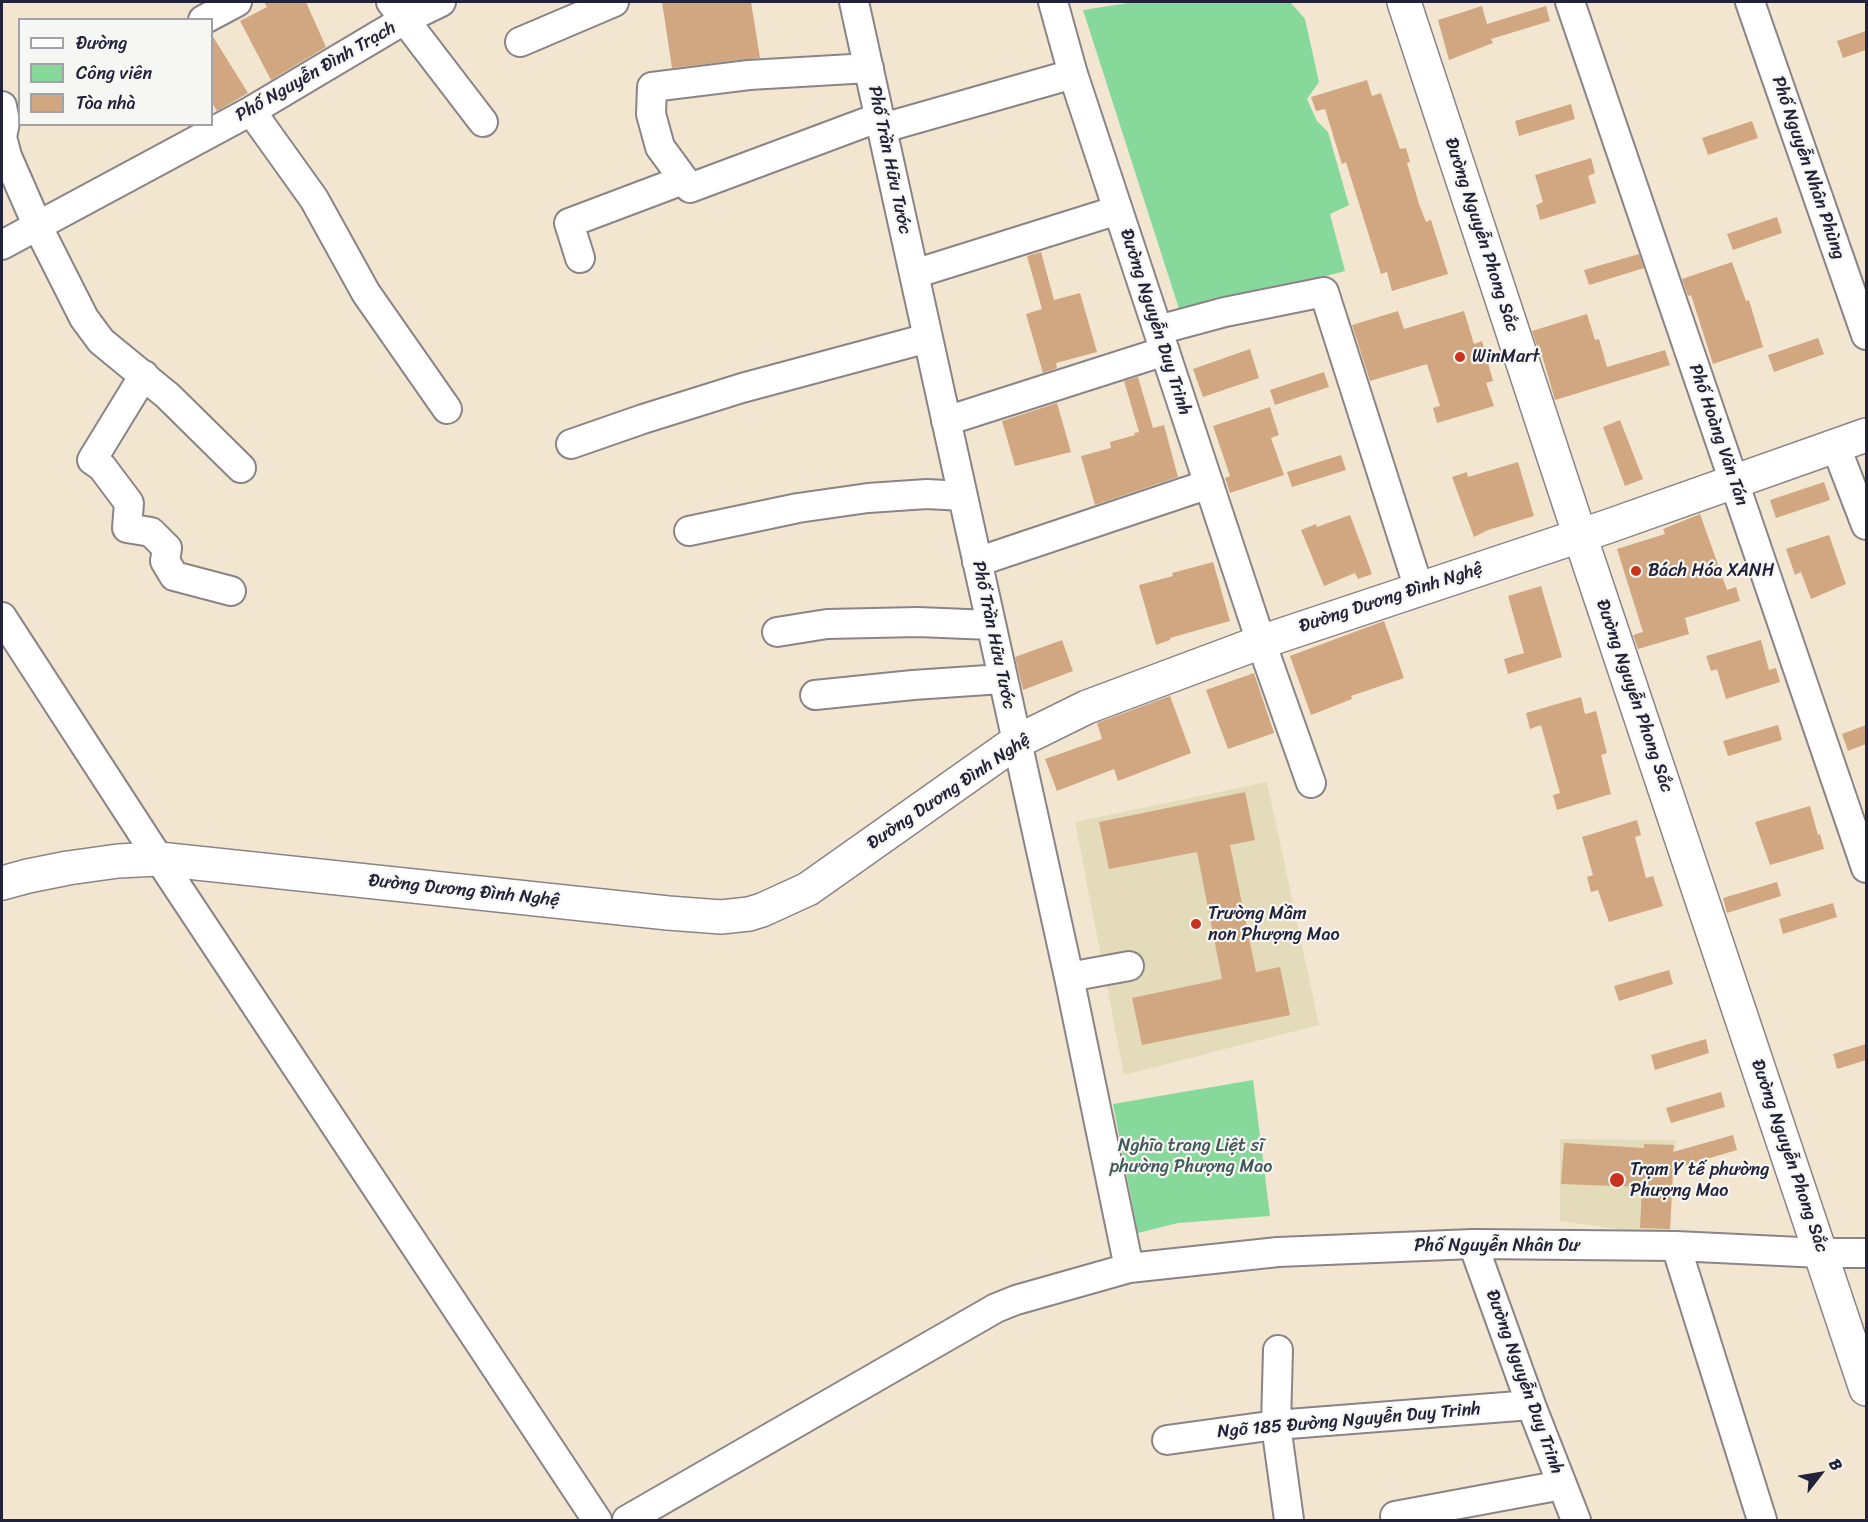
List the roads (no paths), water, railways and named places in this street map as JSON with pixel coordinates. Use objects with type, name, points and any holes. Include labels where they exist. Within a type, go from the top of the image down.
[{"type":"main road","name":"Đường Nguyễn Phong Sắc","points":[[1404,2],[1866,1389]]},
{"type":"main road","name":"Đường Dương Đình Nghệ","points":[[2,883],[68,868],[118,861],[159,859],[679,914],[721,917],[749,914],[808,889],[1016,742],[1087,707],[1261,642],[1580,536],[1866,435]]},
{"type":"street","points":[[206,18],[237,2]]},
{"type":"street","name":"Phố Nguyễn Đình Trạch","points":[[2,245],[251,111],[398,11],[441,2]]},
{"type":"street","points":[[520,42],[614,2]]},
{"type":"street","name":"Phố Trần Hữu Tước","points":[[854,2],[1069,977],[1129,1268]]},
{"type":"street","name":"Đường Nguyễn Duy Trinh","points":[[1053,2],[1073,74],[1261,642],[1311,783]]},
{"type":"street","name":"Phố Hoàng Văn Tán","points":[[1570,2],[1866,868]]},
{"type":"street","name":"Phố Nguyễn Nhân Phùng","points":[[1750,2],[1866,335]]},
{"type":"street","points":[[398,11],[483,122]]},
{"type":"street","points":[[869,68],[749,75],[652,87],[651,114],[660,147],[690,188],[882,123],[1073,74]]},
{"type":"street","points":[[251,111],[315,199],[366,293],[447,410]]},
{"type":"street","points":[[9,114],[2,137],[7,156],[38,226],[84,318],[101,341],[168,396],[241,468]]},
{"type":"street","points":[[580,258],[569,223],[684,180]]},
{"type":"street","points":[[914,274],[1118,210]]},
{"type":"street","points":[[946,421],[1162,341],[1225,312],[1324,292],[1419,589]]},
{"type":"street","points":[[571,444],[742,388],[928,338]]},
{"type":"street","points":[[144,375],[92,460],[102,467],[129,502],[127,528],[151,532],[167,548],[165,561],[174,576],[231,591]]},
{"type":"street","points":[[1836,447],[1866,525]]},
{"type":"street","points":[[977,562],[1209,484]]},
{"type":"street","points":[[689,531],[798,508],[868,498],[927,494],[963,496]]},
{"type":"street","points":[[2,617],[159,859],[597,1521]]},
{"type":"street","points":[[777,632],[827,624],[918,622],[991,625]]},
{"type":"street","points":[[815,695],[1002,679]]},
{"type":"street","points":[[1069,977],[1129,966]]},
{"type":"street","name":"Đường Nguyễn Duy Trinh","points":[[1473,1244],[1576,1521]]},
{"type":"street","name":"Phố Nguyễn Nhân Dư","points":[[627,1521],[996,1308],[1016,1300],[1129,1268],[1278,1252],[1473,1244],[1676,1246],[1866,1253]]},
{"type":"street","points":[[1676,1246],[1762,1521]]},
{"type":"street","points":[[1278,1350],[1276,1425],[1289,1521]]},
{"type":"street","name":"Ngõ 185 Đường Nguyễn Duy Trinh","points":[[1167,1440],[1276,1425],[1531,1405]]},
{"type":"street","points":[[1395,1516],[1562,1485]]},
{"type":"place","name":"WinMart","points":[[1460,357]]},
{"type":"place","name":"Bách Hóa XANH","points":[[1636,571]]},
{"type":"place","name":"Trường Mầm non Phượng Mao","points":[[1196,924]]},
{"type":"place","name":"Trạm Y tế phường Phượng Mao","points":[[1617,1180]]},
{"type":"park label","name":"Nghĩa trang Liệt sĩ phường Phượng Mao","points":[[1191,1156]]}]
